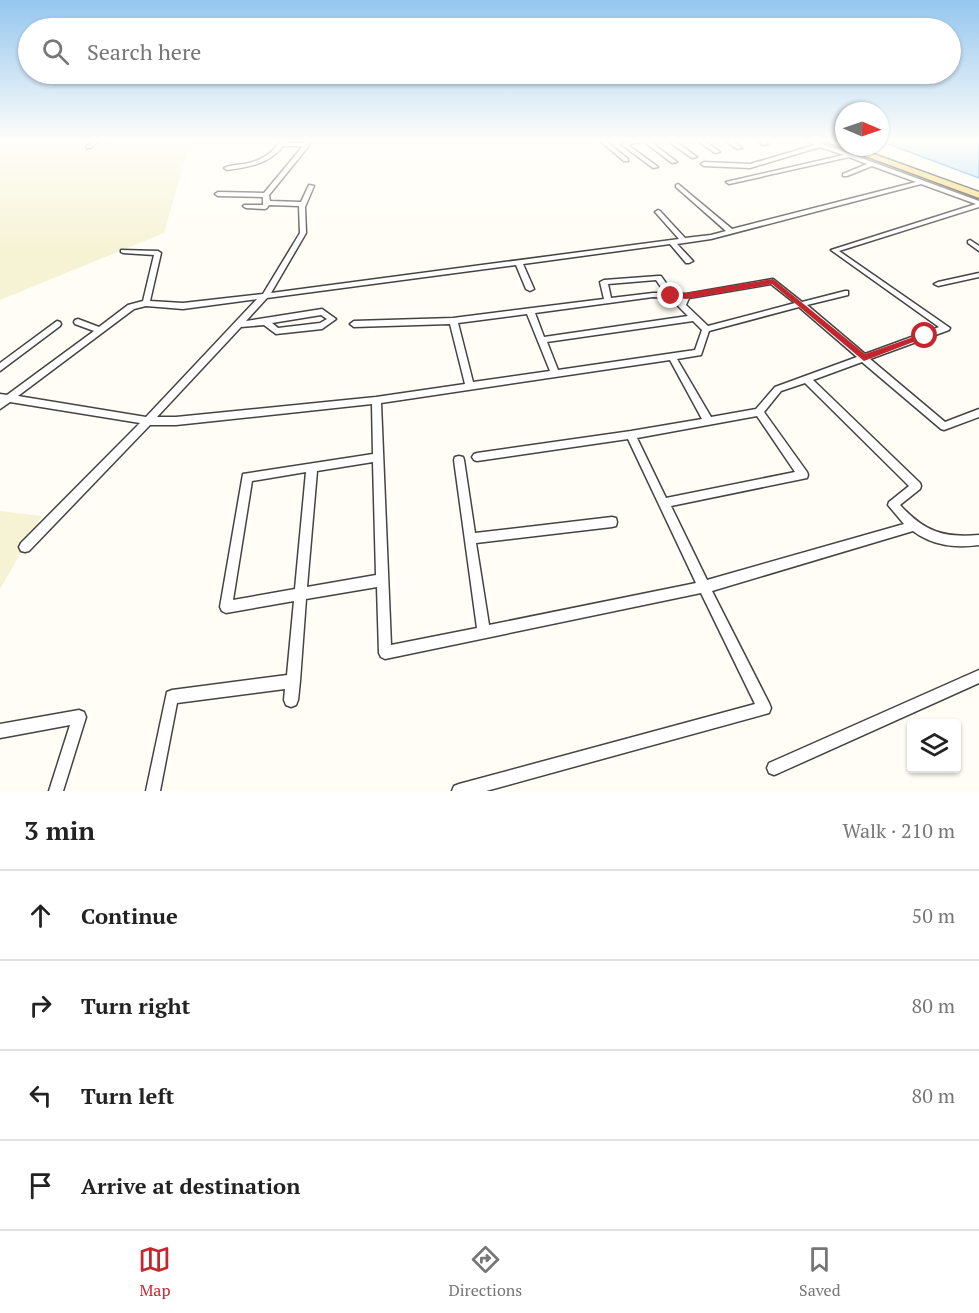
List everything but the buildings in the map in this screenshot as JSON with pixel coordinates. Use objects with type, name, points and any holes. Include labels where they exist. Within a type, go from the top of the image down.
[{"type":"main road","points":[[926,177],[979,195]]},
{"type":"main road","points":[[942,177],[979,190]]},
{"type":"street","points":[[246,206],[265,207],[267,199],[282,177]]},
{"type":"street","points":[[729,182],[752,177]]},
{"type":"street","points":[[908,177],[979,204]]},
{"type":"street","points":[[3,400],[131,307],[146,303],[183,306],[672,242],[731,232],[922,182]]},
{"type":"street","points":[[25,547],[242,324],[265,296],[303,233],[304,204],[311,186]]},
{"type":"street","points":[[678,186],[731,232]]},
{"type":"street","points":[[218,194],[304,204]]},
{"type":"street","points":[[477,457],[631,435],[759,412],[778,390],[946,328],[834,250],[979,204]]},
{"type":"street","points":[[658,212],[683,240]]},
{"type":"street","points":[[672,242],[689,261]]},
{"type":"street","points":[[970,242],[979,249]]},
{"type":"street","points":[[123,251],[158,253],[146,303]]},
{"type":"street","points":[[518,262],[530,289]]},
{"type":"street","points":[[938,284],[979,275]]},
{"type":"street","points":[[608,301],[604,282],[658,278],[671,296]]},
{"type":"street","points":[[354,324],[453,321],[608,301],[686,296],[773,282],[944,426],[979,413]]},
{"type":"street","points":[[706,329],[845,292]]},
{"type":"street","points":[[686,296],[682,306],[706,329]]},
{"type":"street","points":[[530,311],[555,374]]},
{"type":"street","points":[[242,324],[267,324],[306,313],[322,312],[332,320],[322,326],[276,331],[267,324]]},
{"type":"street","points":[[542,340],[695,318]]},
{"type":"street","points":[[453,321],[470,386]]},
{"type":"street","points":[[78,322],[101,330]]},
{"type":"street","points":[[0,368],[57,324]]},
{"type":"street","points":[[3,400],[148,421],[176,422],[376,400],[698,353],[706,329]]},
{"type":"street","points":[[672,357],[708,421]]},
{"type":"street","points":[[807,379],[916,486],[893,506],[911,526],[939,540],[962,542],[979,540]]},
{"type":"street","points":[[376,400],[385,653],[704,587],[911,526]]},
{"type":"street","points":[[663,503],[803,475],[759,412]]},
{"type":"street","points":[[459,791],[764,708],[631,435]]},
{"type":"street","points":[[378,457],[247,477],[226,607],[383,580]]},
{"type":"street","points":[[459,460],[484,631]]},
{"type":"street","points":[[291,700],[312,467]]},
{"type":"street","points":[[470,539],[612,522]]},
{"type":"street","points":[[774,768],[979,676]]},
{"type":"street","points":[[153,791],[172,698],[293,681]]},
{"type":"street","points":[[0,731],[79,717],[56,791]]},
{"type":"shaded area","points":[[0,177],[180,177],[164,233],[0,300]]},
{"type":"shaded area","points":[[0,511],[42,516],[0,589]]},
{"type":"route","points":[[671,296],[686,296],[687,294],[773,282],[864,358],[925,336]]}]
